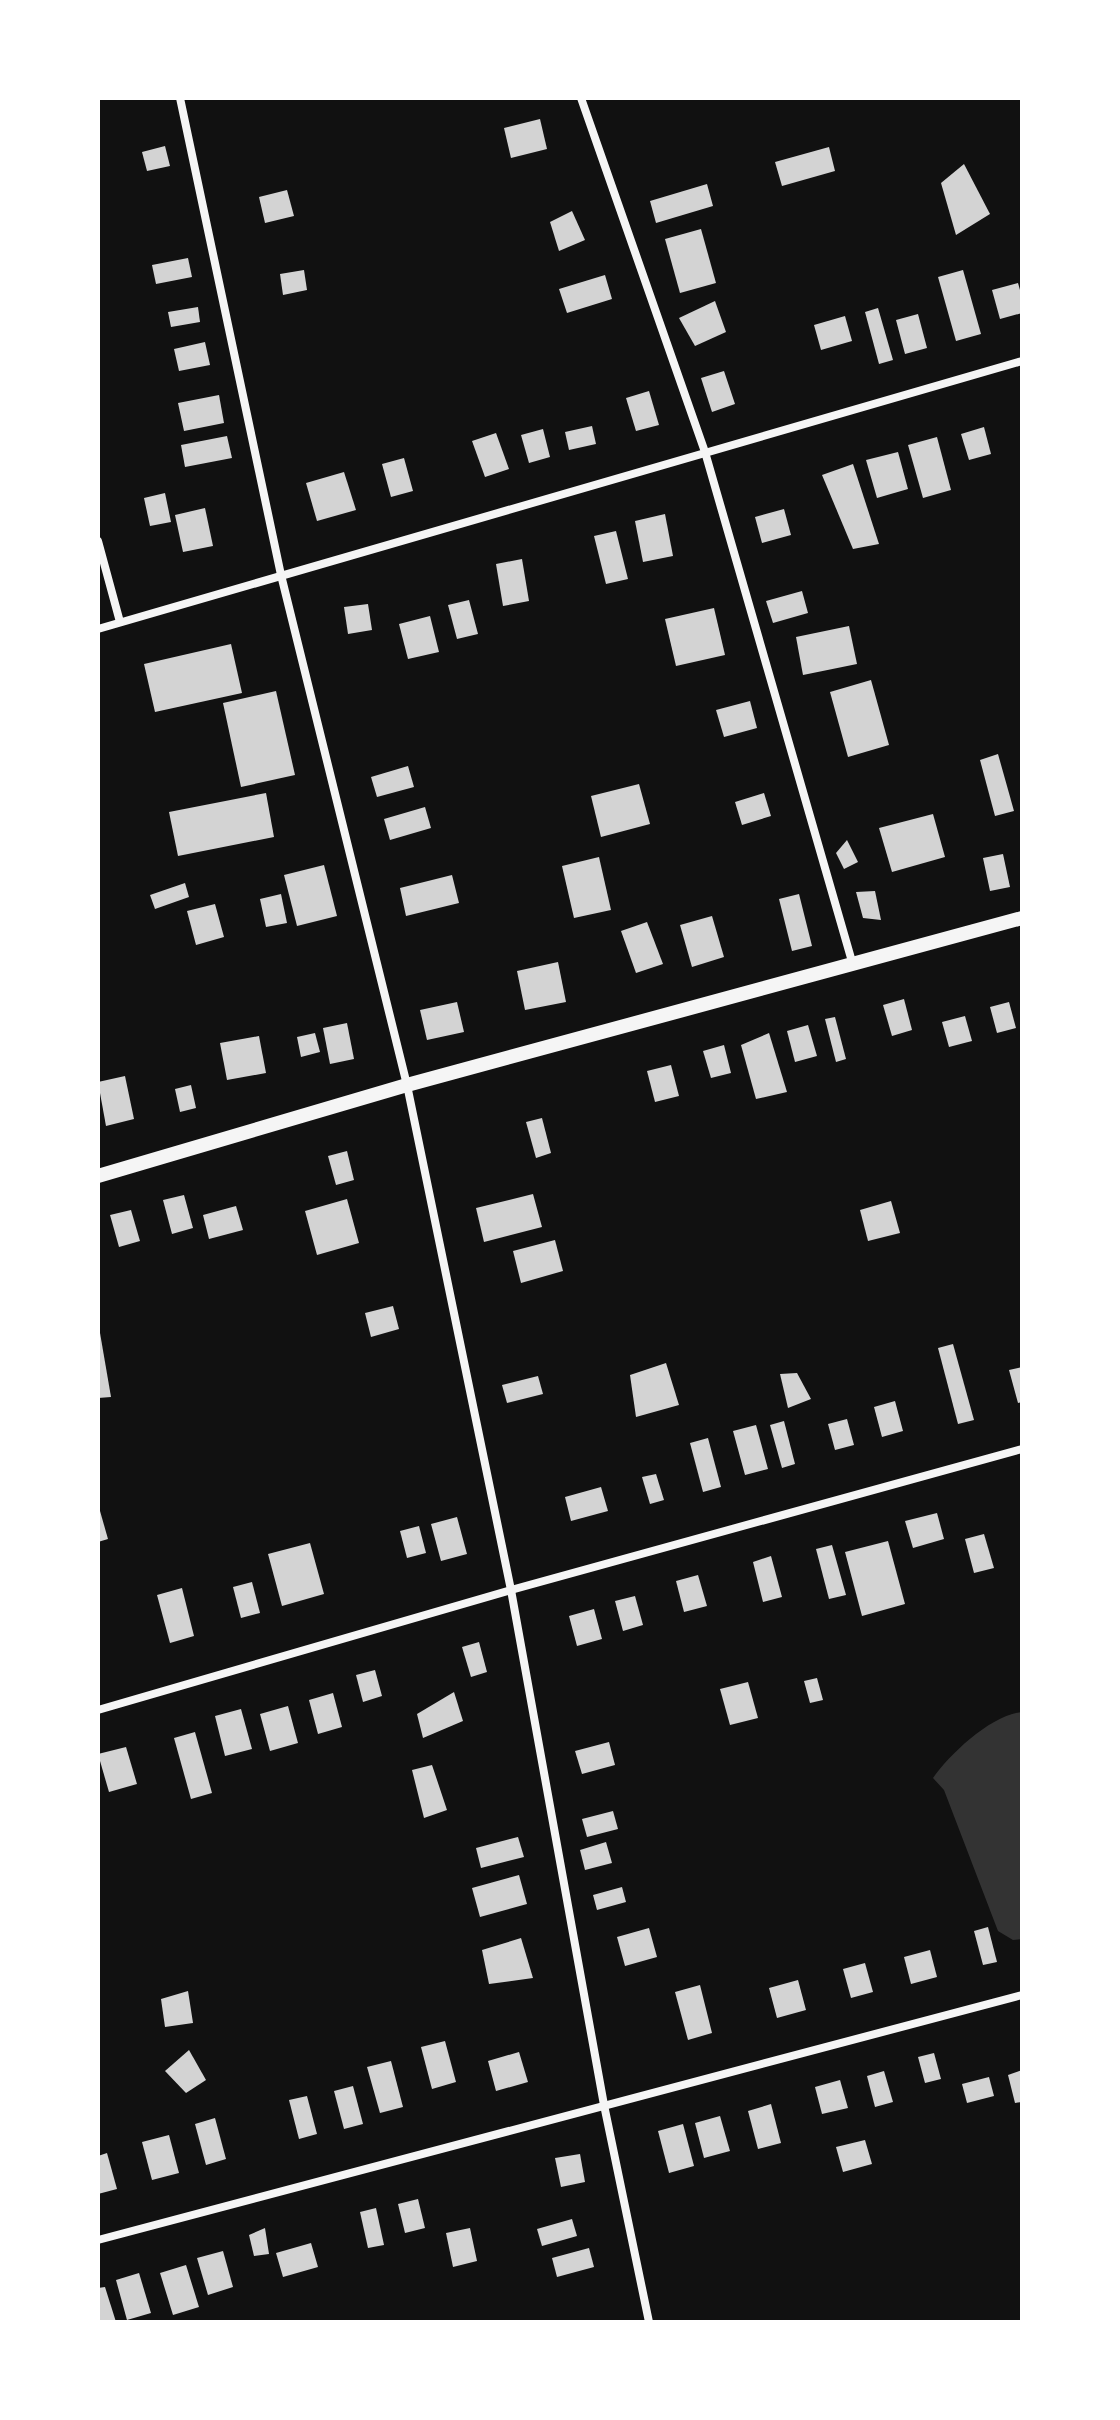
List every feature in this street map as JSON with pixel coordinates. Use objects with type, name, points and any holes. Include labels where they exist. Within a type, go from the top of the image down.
[{"type":"street","points":[[180,98],[281,575],[407,1085],[511,1590],[604,2105],[649,2322]]},
{"type":"street","points":[[581,98],[705,452],[853,965]]},
{"type":"street","points":[[98,629],[1022,361]]},
{"type":"street","points":[[98,541],[120,622]]},
{"type":"street","points":[[98,1176],[407,1085],[1022,918]]},
{"type":"street","points":[[98,1710],[511,1590],[1022,1449]]},
{"type":"street","points":[[98,2240],[1022,1995]]},
{"type":"shaded area","points":[[1022,1712],[1022,1939],[1013,1940],[998,1931],[944,1790],[933,1778],[960,1747],[985,1728],[997,1720]]},
{"type":"building","points":[[540,119],[547,149],[511,158],[504,128]]},
{"type":"building","points":[[165,146],[170,166],[147,171],[142,152]]},
{"type":"building","points":[[829,147],[835,171],[782,186],[775,162]]},
{"type":"building","points":[[964,164],[990,214],[956,235],[941,183]]},
{"type":"building","points":[[707,184],[713,206],[656,223],[650,201]]},
{"type":"building","points":[[287,190],[294,216],[265,223],[259,197]]},
{"type":"building","points":[[572,211],[585,240],[559,251],[550,222]]},
{"type":"building","points":[[701,229],[716,283],[680,293],[665,239]]},
{"type":"building","points":[[188,258],[192,277],[156,284],[152,265]]},
{"type":"building","points":[[304,270],[307,290],[283,295],[280,274]]},
{"type":"building","points":[[963,270],[981,334],[956,341],[938,277]]},
{"type":"building","points":[[605,275],[612,299],[567,313],[559,289]]},
{"type":"building","points":[[1018,283],[1022,313],[1000,319],[992,290]]},
{"type":"building","points":[[715,301],[726,332],[695,346],[679,318]]},
{"type":"building","points":[[198,307],[200,322],[171,327],[168,312]]},
{"type":"building","points":[[878,308],[893,360],[879,364],[865,312]]},
{"type":"building","points":[[918,314],[927,348],[905,354],[896,320]]},
{"type":"building","points":[[845,316],[852,341],[821,350],[814,325]]},
{"type":"building","points":[[205,342],[210,365],[179,371],[174,349]]},
{"type":"building","points":[[724,371],[735,404],[712,412],[701,378]]},
{"type":"building","points":[[649,391],[659,425],[636,431],[626,398]]},
{"type":"building","points":[[219,395],[224,423],[184,431],[178,403]]},
{"type":"building","points":[[592,426],[596,444],[569,450],[565,432]]},
{"type":"building","points":[[984,427],[991,454],[969,460],[961,434]]},
{"type":"building","points":[[543,429],[550,457],[529,463],[521,435]]},
{"type":"building","points":[[496,433],[509,469],[485,477],[472,441]]},
{"type":"building","points":[[227,436],[232,458],[185,467],[181,445]]},
{"type":"building","points":[[937,437],[951,490],[923,498],[908,445]]},
{"type":"building","points":[[898,452],[908,489],[877,498],[866,460]]},
{"type":"building","points":[[404,458],[413,491],[391,497],[382,464]]},
{"type":"building","points":[[853,464],[879,544],[853,549],[822,475]]},
{"type":"building","points":[[344,472],[356,510],[317,521],[306,483]]},
{"type":"building","points":[[165,493],[171,522],[150,526],[144,498]]},
{"type":"building","points":[[205,508],[213,546],[183,552],[175,515]]},
{"type":"building","points":[[784,509],[791,535],[762,543],[755,517]]},
{"type":"building","points":[[665,514],[673,556],[643,562],[635,521]]},
{"type":"building","points":[[616,531],[628,579],[606,584],[594,536]]},
{"type":"building","points":[[522,559],[529,601],[503,606],[496,564]]},
{"type":"building","points":[[802,591],[808,613],[773,623],[766,601]]},
{"type":"building","points":[[469,600],[478,634],[457,639],[448,605]]},
{"type":"building","points":[[368,604],[372,630],[348,634],[344,607]]},
{"type":"building","points":[[714,608],[725,655],[676,666],[665,619]]},
{"type":"building","points":[[430,616],[439,652],[408,659],[399,624]]},
{"type":"building","points":[[849,626],[857,664],[803,675],[796,637]]},
{"type":"building","points":[[231,644],[242,693],[155,712],[144,664]]},
{"type":"building","points":[[871,680],[889,745],[848,757],[830,692]]},
{"type":"building","points":[[276,691],[295,775],[241,787],[223,703]]},
{"type":"building","points":[[750,701],[757,728],[724,737],[716,710]]},
{"type":"building","points":[[998,754],[1014,811],[995,816],[980,760]]},
{"type":"building","points":[[408,766],[414,787],[377,797],[371,777]]},
{"type":"building","points":[[639,784],[650,824],[601,837],[591,796]]},
{"type":"building","points":[[266,793],[274,837],[178,856],[169,812]]},
{"type":"building","points":[[764,793],[771,816],[742,825],[735,802]]},
{"type":"building","points":[[425,807],[431,828],[390,840],[384,819]]},
{"type":"building","points":[[933,814],[945,857],[892,872],[879,828]]},
{"type":"building","points":[[847,840],[858,862],[844,869],[836,853]]},
{"type":"building","points":[[1003,854],[1010,887],[990,891],[983,858]]},
{"type":"building","points":[[599,857],[611,910],[574,918],[562,866]]},
{"type":"building","points":[[324,865],[337,916],[297,926],[284,875]]},
{"type":"building","points":[[452,875],[459,903],[406,916],[400,888]]},
{"type":"building","points":[[185,883],[189,897],[155,909],[150,895]]},
{"type":"building","points":[[875,891],[881,920],[863,918],[856,892]]},
{"type":"building","points":[[281,894],[287,923],[266,927],[260,899]]},
{"type":"building","points":[[799,894],[812,946],[792,951],[779,899]]},
{"type":"building","points":[[215,904],[224,937],[196,945],[187,911]]},
{"type":"building","points":[[712,916],[724,957],[692,967],[680,925]]},
{"type":"building","points":[[647,922],[663,964],[636,973],[621,931]]},
{"type":"building","points":[[558,962],[566,1002],[525,1010],[517,971]]},
{"type":"building","points":[[904,999],[912,1030],[892,1036],[883,1005]]},
{"type":"building","points":[[457,1002],[464,1032],[427,1040],[420,1010]]},
{"type":"building","points":[[1009,1002],[1016,1028],[997,1033],[990,1007]]},
{"type":"building","points":[[965,1016],[972,1041],[949,1047],[942,1022]]},
{"type":"building","points":[[835,1017],[846,1059],[836,1062],[825,1019]]},
{"type":"building","points":[[347,1023],[354,1059],[330,1064],[323,1028]]},
{"type":"building","points":[[808,1025],[817,1056],[795,1062],[787,1031]]},
{"type":"building","points":[[315,1033],[320,1052],[301,1057],[297,1037]]},
{"type":"building","points":[[769,1033],[787,1092],[756,1099],[741,1045]]},
{"type":"building","points":[[259,1036],[266,1073],[227,1080],[220,1043]]},
{"type":"building","points":[[724,1045],[731,1073],[711,1078],[703,1051]]},
{"type":"building","points":[[671,1065],[679,1096],[655,1102],[647,1071]]},
{"type":"building","points":[[125,1076],[134,1119],[106,1126],[98,1082]]},
{"type":"building","points":[[191,1085],[196,1108],[180,1112],[175,1089]]},
{"type":"building","points":[[542,1118],[551,1153],[536,1158],[526,1122]]},
{"type":"building","points":[[347,1151],[354,1180],[336,1185],[328,1156]]},
{"type":"building","points":[[533,1194],[542,1227],[484,1242],[476,1208]]},
{"type":"building","points":[[184,1195],[193,1228],[172,1234],[163,1200]]},
{"type":"building","points":[[347,1199],[359,1243],[317,1255],[305,1211]]},
{"type":"building","points":[[891,1201],[900,1233],[868,1241],[860,1210]]},
{"type":"building","points":[[236,1206],[243,1230],[209,1239],[203,1215]]},
{"type":"building","points":[[131,1210],[140,1241],[119,1247],[110,1215]]},
{"type":"building","points":[[555,1240],[563,1271],[521,1283],[513,1251]]},
{"type":"building","points":[[393,1306],[399,1329],[371,1337],[365,1313]]},
{"type":"building","points":[[100,1333],[111,1397],[98,1398]]},
{"type":"building","points":[[953,1344],[974,1420],[958,1424],[938,1348]]},
{"type":"building","points":[[666,1363],[679,1405],[636,1417],[630,1375]]},
{"type":"building","points":[[1022,1367],[1022,1402],[1018,1403],[1009,1370]]},
{"type":"building","points":[[797,1373],[811,1399],[788,1408],[780,1374]]},
{"type":"building","points":[[538,1376],[543,1394],[507,1403],[502,1385]]},
{"type":"building","points":[[895,1401],[903,1431],[882,1437],[874,1407]]},
{"type":"building","points":[[847,1419],[854,1445],[835,1450],[828,1424]]},
{"type":"building","points":[[784,1421],[795,1464],[782,1468],[770,1425]]},
{"type":"building","points":[[756,1425],[768,1469],[745,1475],[733,1431]]},
{"type":"building","points":[[708,1438],[721,1487],[703,1492],[690,1443]]},
{"type":"building","points":[[656,1474],[664,1500],[650,1504],[642,1477]]},
{"type":"building","points":[[601,1487],[608,1511],[571,1521],[565,1497]]},
{"type":"building","points":[[98,1504],[108,1539],[98,1542]]},
{"type":"building","points":[[937,1513],[944,1539],[913,1548],[905,1521]]},
{"type":"building","points":[[457,1517],[467,1554],[441,1561],[431,1524]]},
{"type":"building","points":[[419,1526],[426,1553],[407,1558],[400,1531]]},
{"type":"building","points":[[984,1534],[994,1568],[974,1573],[965,1539]]},
{"type":"building","points":[[888,1541],[905,1604],[862,1616],[845,1552]]},
{"type":"building","points":[[310,1543],[324,1594],[282,1606],[268,1554]]},
{"type":"building","points":[[832,1545],[846,1595],[829,1599],[816,1549]]},
{"type":"building","points":[[771,1556],[782,1597],[763,1602],[753,1562]]},
{"type":"building","points":[[698,1575],[707,1606],[684,1612],[676,1581]]},
{"type":"building","points":[[252,1582],[260,1613],[241,1618],[233,1587]]},
{"type":"building","points":[[182,1588],[194,1636],[170,1643],[157,1595]]},
{"type":"building","points":[[635,1596],[643,1625],[623,1631],[615,1601]]},
{"type":"building","points":[[594,1609],[602,1639],[577,1646],[569,1616]]},
{"type":"building","points":[[479,1642],[487,1672],[471,1677],[462,1647]]},
{"type":"building","points":[[375,1670],[382,1696],[363,1702],[356,1675]]},
{"type":"building","points":[[817,1678],[823,1700],[810,1703],[804,1681]]},
{"type":"building","points":[[748,1682],[758,1718],[730,1725],[720,1689]]},
{"type":"building","points":[[454,1692],[463,1721],[423,1738],[417,1714]]},
{"type":"building","points":[[333,1693],[342,1727],[318,1734],[309,1700]]},
{"type":"building","points":[[288,1706],[298,1743],[270,1751],[260,1714]]},
{"type":"building","points":[[241,1709],[252,1749],[225,1756],[215,1716]]},
{"type":"building","points":[[195,1732],[212,1793],[191,1799],[174,1738]]},
{"type":"building","points":[[609,1742],[615,1765],[582,1774],[575,1751]]},
{"type":"building","points":[[126,1747],[137,1784],[109,1792],[98,1754]]},
{"type":"building","points":[[432,1765],[447,1810],[424,1818],[412,1770]]},
{"type":"building","points":[[613,1811],[618,1829],[587,1837],[582,1819]]},
{"type":"building","points":[[518,1837],[524,1857],[481,1868],[476,1848]]},
{"type":"building","points":[[606,1842],[612,1863],[585,1870],[580,1850]]},
{"type":"building","points":[[519,1875],[527,1904],[480,1917],[472,1888]]},
{"type":"building","points":[[622,1887],[626,1902],[597,1910],[593,1895]]},
{"type":"building","points":[[988,1927],[997,1962],[983,1965],[974,1931]]},
{"type":"building","points":[[649,1928],[657,1957],[625,1966],[617,1937]]},
{"type":"building","points":[[521,1938],[533,1978],[489,1984],[482,1950]]},
{"type":"building","points":[[930,1950],[937,1977],[911,1984],[904,1957]]},
{"type":"building","points":[[865,1963],[873,1992],[851,1998],[843,1969]]},
{"type":"building","points":[[798,1980],[806,2010],[777,2018],[769,1988]]},
{"type":"building","points":[[700,1985],[712,2033],[688,2040],[675,1992]]},
{"type":"building","points":[[188,1991],[193,2023],[165,2027],[161,1999]]},
{"type":"building","points":[[445,2041],[456,2082],[432,2089],[421,2047]]},
{"type":"building","points":[[189,2050],[206,2080],[186,2093],[165,2071]]},
{"type":"building","points":[[519,2052],[528,2082],[496,2091],[488,2061]]},
{"type":"building","points":[[934,2053],[941,2079],[925,2083],[918,2057]]},
{"type":"building","points":[[391,2061],[403,2107],[380,2113],[367,2067]]},
{"type":"building","points":[[1022,2070],[1022,2102],[1015,2103],[1008,2075]]},
{"type":"building","points":[[884,2071],[893,2102],[875,2107],[867,2076]]},
{"type":"building","points":[[989,2077],[994,2096],[967,2103],[962,2084]]},
{"type":"building","points":[[840,2080],[848,2108],[822,2114],[815,2087]]},
{"type":"building","points":[[353,2086],[363,2124],[344,2129],[334,2091]]},
{"type":"building","points":[[307,2096],[317,2134],[299,2139],[289,2100]]},
{"type":"building","points":[[771,2104],[781,2143],[758,2149],[748,2111]]},
{"type":"building","points":[[720,2116],[730,2151],[704,2158],[695,2123]]},
{"type":"building","points":[[215,2118],[226,2159],[206,2165],[195,2124]]},
{"type":"building","points":[[683,2124],[694,2166],[669,2173],[658,2131]]},
{"type":"building","points":[[169,2135],[179,2173],[152,2180],[142,2142]]},
{"type":"building","points":[[865,2140],[872,2164],[843,2172],[836,2147]]},
{"type":"building","points":[[107,2153],[117,2189],[98,2194],[98,2156]]},
{"type":"building","points":[[580,2154],[585,2182],[561,2187],[555,2158]]},
{"type":"building","points":[[418,2199],[425,2228],[405,2233],[398,2204]]},
{"type":"building","points":[[376,2208],[384,2245],[368,2248],[360,2212]]},
{"type":"building","points":[[572,2219],[577,2236],[542,2246],[537,2229]]},
{"type":"building","points":[[265,2228],[269,2254],[254,2256],[249,2235]]},
{"type":"building","points":[[470,2228],[477,2261],[453,2267],[446,2233]]},
{"type":"building","points":[[311,2243],[318,2267],[283,2277],[276,2253]]},
{"type":"building","points":[[589,2248],[594,2267],[557,2277],[552,2258]]},
{"type":"building","points":[[223,2251],[233,2287],[208,2295],[197,2258]]},
{"type":"building","points":[[186,2265],[199,2307],[173,2315],[160,2273]]},
{"type":"building","points":[[139,2273],[151,2313],[127,2320],[116,2280]]},
{"type":"building","points":[[105,2287],[116,2322],[98,2322],[98,2288]]}]
